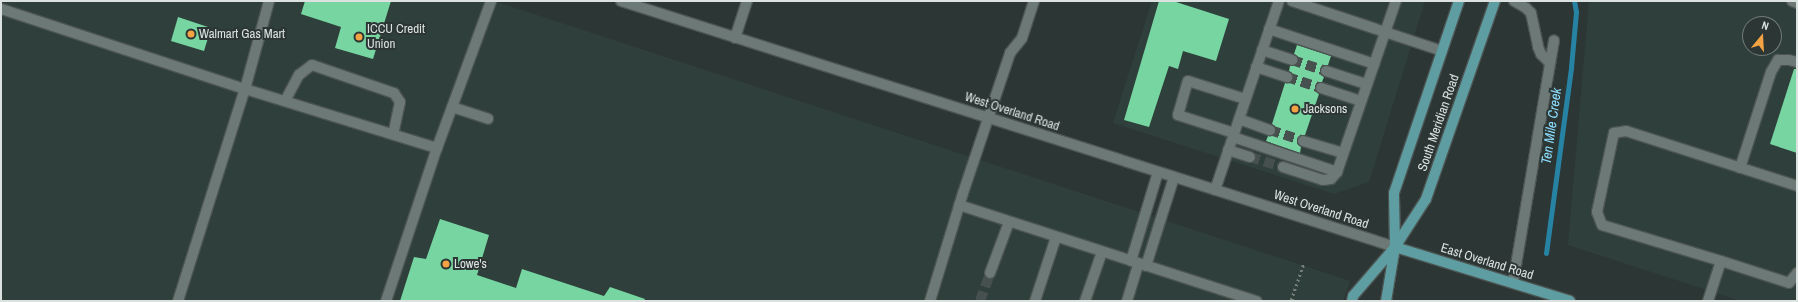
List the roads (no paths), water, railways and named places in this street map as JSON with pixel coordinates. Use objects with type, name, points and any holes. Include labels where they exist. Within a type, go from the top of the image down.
[{"type":"main road","name":"South Meridian Road","points":[[1386,301],[1395,247],[1394,193],[1459,1]]},
{"type":"main road","name":"South Meridian Road","points":[[1352,301],[1353,296],[1395,247],[1426,199],[1496,1]]},
{"type":"main road","name":"East Overland Road","points":[[1395,247],[1570,301]]},
{"type":"street","points":[[178,301],[245,88],[268,1]]},
{"type":"street","points":[[386,301],[437,148],[491,1]]},
{"type":"street","name":"West Overland Road","points":[[621,1],[1395,247]]},
{"type":"street","points":[[735,38],[747,1]]},
{"type":"street","points":[[930,301],[959,206],[1010,53],[1022,38],[1034,1]]},
{"type":"street","points":[[1215,190],[1279,1]]},
{"type":"street","points":[[1292,1],[1442,52]]},
{"type":"street","points":[[1283,167],[1323,180],[1331,179],[1337,172],[1366,84],[1396,1]]},
{"type":"street","points":[[1514,1],[1526,8],[1531,14],[1538,47],[1541,54],[1550,63]]},
{"type":"street","points":[[1792,1],[1797,3]]},
{"type":"street","points":[[1,9],[285,101],[437,148]]},
{"type":"street","points":[[1269,29],[1374,64]]},
{"type":"street","points":[[1513,283],[1554,40]]},
{"type":"street","points":[[1262,50],[1292,60]]},
{"type":"street","points":[[1740,168],[1771,72],[1778,60],[1797,62]]},
{"type":"street","points":[[285,101],[299,75],[312,65],[394,93],[400,102],[393,134]]},
{"type":"street","points":[[1256,67],[1287,77]]},
{"type":"street","points":[[1326,71],[1366,84]]},
{"type":"street","points":[[1245,100],[1188,81],[1178,115],[1337,172]]},
{"type":"street","points":[[1321,88],[1361,101]]},
{"type":"street","points":[[452,107],[488,119]]},
{"type":"street","points":[[1239,119],[1270,130]]},
{"type":"street","points":[[1797,186],[1626,131],[1614,134],[1597,212],[1602,225],[1788,283],[1797,273]]},
{"type":"street","points":[[1303,141],[1343,153]]},
{"type":"street","points":[[1228,150],[1250,157]]},
{"type":"street","points":[[1128,301],[1139,264],[1158,172]]},
{"type":"street","points":[[1139,264],[1174,176]]},
{"type":"street","points":[[959,206],[1257,301]]},
{"type":"street","points":[[990,273],[1009,222]]},
{"type":"street","points":[[1035,301],[1056,237]]},
{"type":"street","points":[[1085,301],[1102,252]]},
{"type":"street","points":[[1708,301],[1721,261]]},
{"type":"waterway","name":"Ten Mile Creek","points":[[1546,253],[1571,67],[1576,12],[1574,1]]},
{"type":"tunnel","points":[[1292,60],[1326,71]]},
{"type":"tunnel","points":[[1287,77],[1321,88]]},
{"type":"tunnel","points":[[1270,130],[1303,141]]},
{"type":"tunnel","points":[[1250,157],[1283,167]]},
{"type":"tunnel","points":[[980,301],[990,273]]},
{"type":"place","name":"Walmart Gas Mart","points":[[191,34]]},
{"type":"place","name":"ICCU Credit Union","points":[[359,37]]},
{"type":"place","name":"Jacksons","points":[[1295,109]]},
{"type":"place","name":"Lowe's","points":[[446,264]]}]
